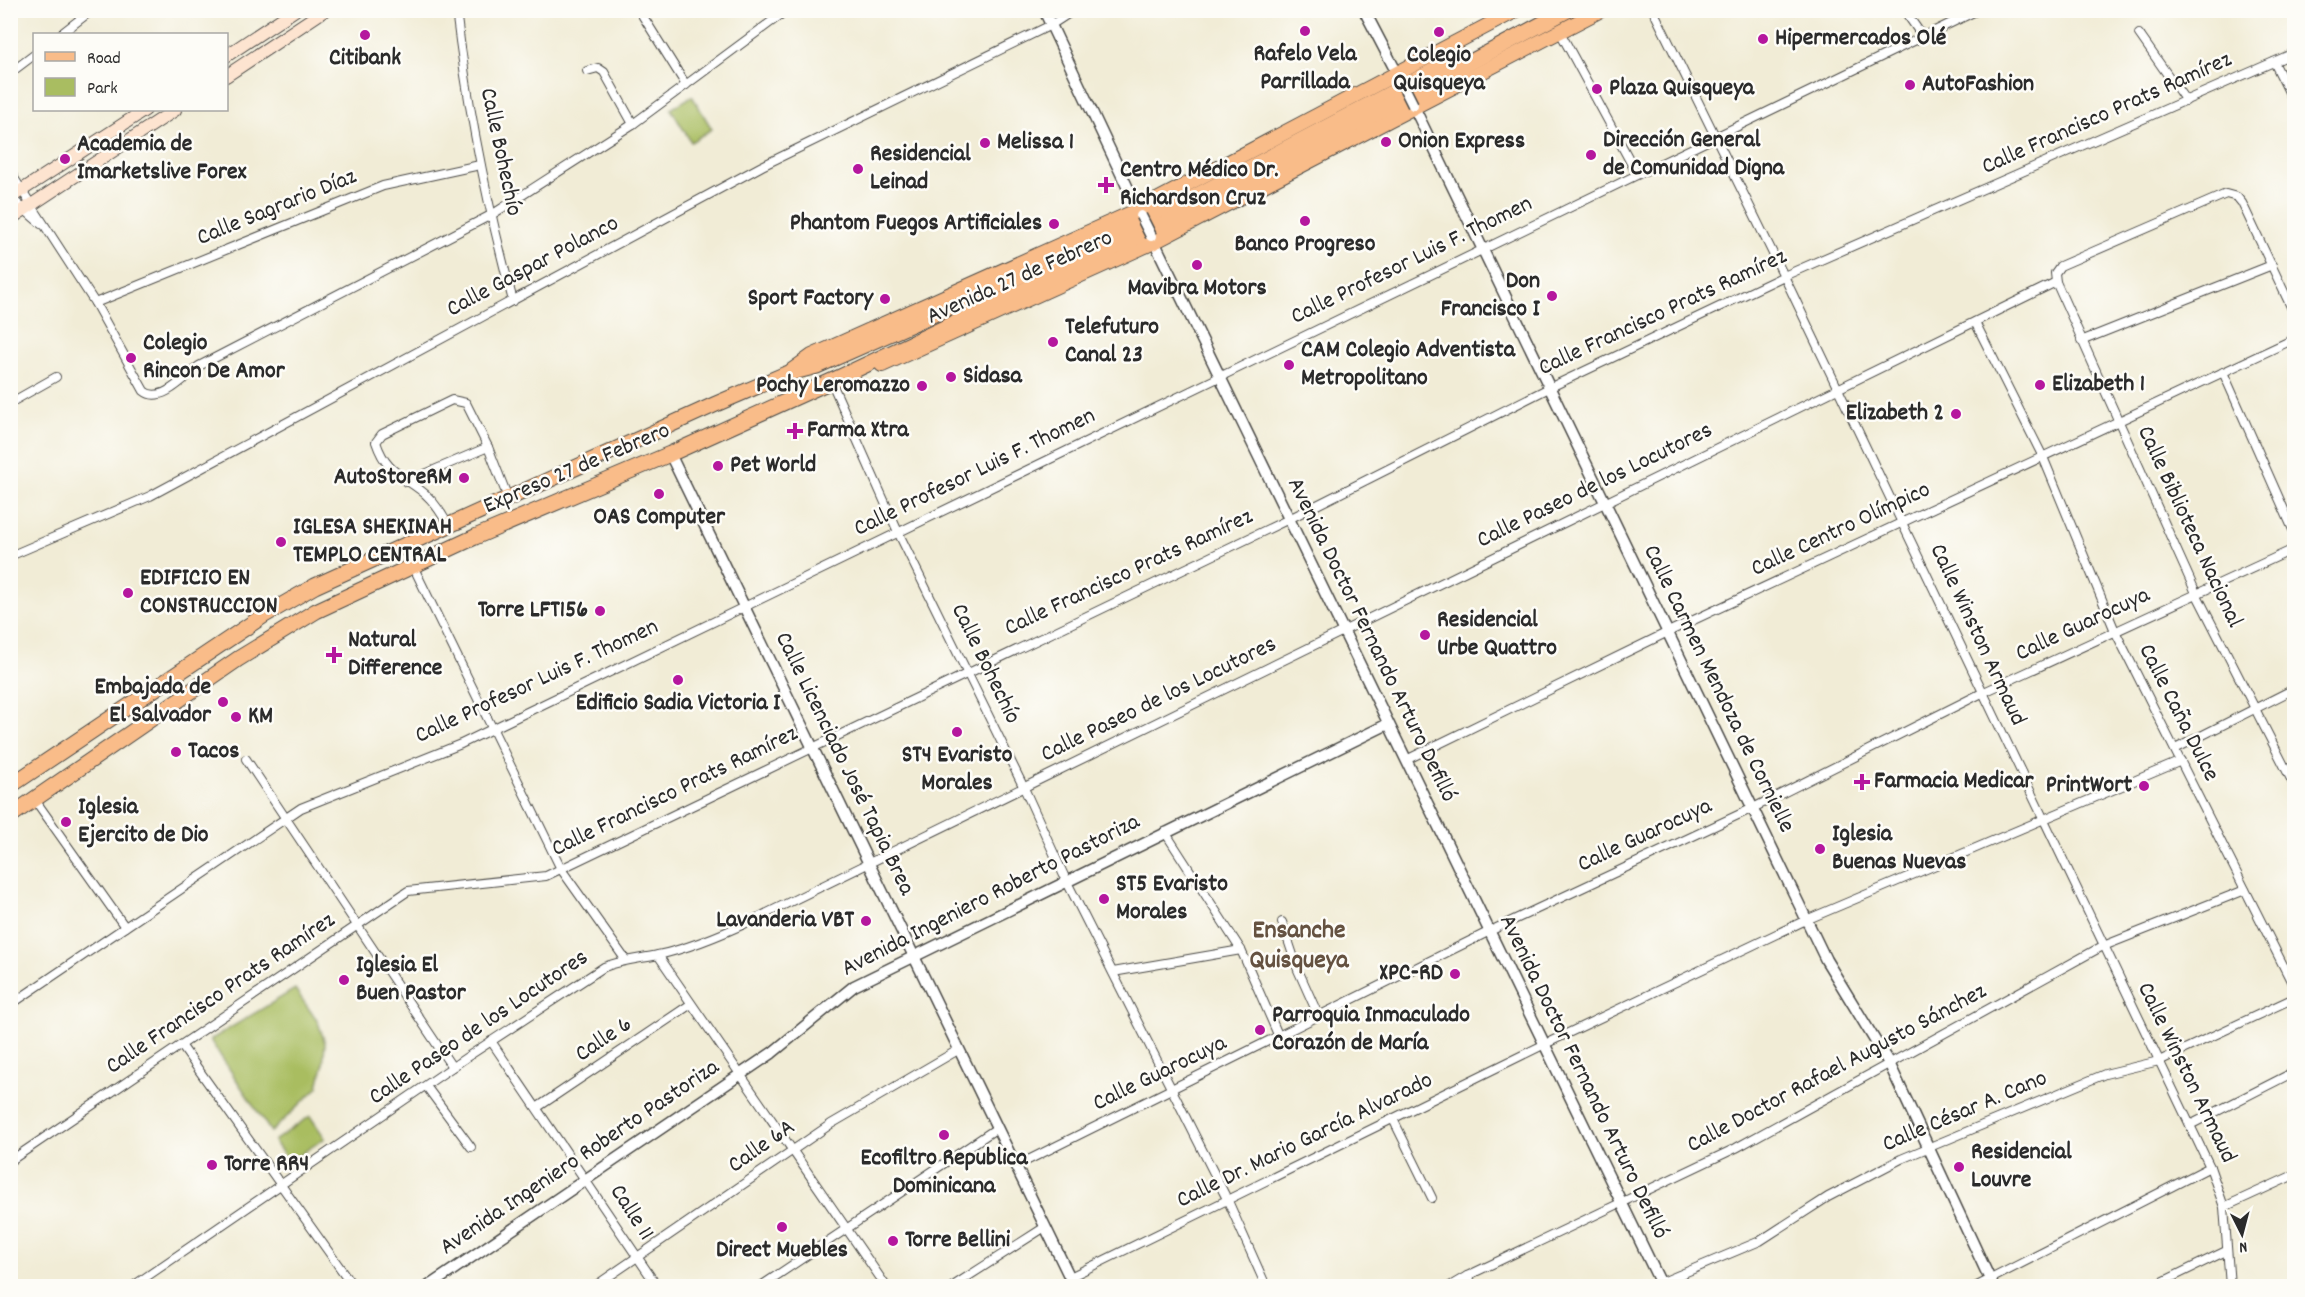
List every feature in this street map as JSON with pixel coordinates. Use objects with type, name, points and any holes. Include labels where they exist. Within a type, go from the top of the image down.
[{"type":"highway","points":[[1532,24],[1547,10]]},
{"type":"highway","points":[[1092,251],[1532,24],[1568,10]]},
{"type":"highway","name":"Expreso 27 de Febrero","points":[[10,786],[263,616],[315,586],[786,374],[817,366],[1092,251]]},
{"type":"highway","name":"Expreso 27 de Febrero","points":[[10,816],[247,654],[316,612],[413,566],[670,454],[834,379],[1092,251]]},
{"type":"main road","points":[[228,55],[295,10]]},
{"type":"main road","points":[[228,75],[325,10]]},
{"type":"main road","name":"Avenida 27 de Febrero","points":[[786,374],[812,356],[1140,213],[1399,77],[1517,10]]},
{"type":"main road","name":"Avenida 27 de Febrero","points":[[834,379],[854,378],[1153,239],[1600,10]]},
{"type":"main road","points":[[11,197],[143,111]]},
{"type":"main road","points":[[10,219],[173,111]]},
{"type":"street","points":[[62,33],[92,10]]},
{"type":"street","name":"Calle Bohechío","points":[[456,10],[466,98],[513,301]]},
{"type":"street","points":[[639,10],[686,85]]},
{"type":"street","points":[[11,197],[28,207],[46,228],[95,303],[144,391],[154,396],[165,392],[199,366],[493,214],[633,124],[787,10]]},
{"type":"street","name":"Avenida Doctor Fernando Arturo Defilló","points":[[1044,10],[1140,213],[1661,1285]]},
{"type":"street","name":"Calle Gaspar Polanco","points":[[10,556],[150,496],[762,166],[1051,25],[1074,10]]},
{"type":"street","points":[[1364,10],[1399,77]]},
{"type":"street","name":"Calle Winston Armaud","points":[[1653,10],[1714,138],[1784,276],[2210,1167],[2224,1207],[2230,1287]]},
{"type":"street","points":[[1904,10],[1923,36]]},
{"type":"street","name":"Calle Profesor Luis F. Thomen","points":[[10,1005],[314,801],[461,744],[743,605],[1978,10]]},
{"type":"street","points":[[1560,32],[1637,174]]},
{"type":"street","points":[[2139,34],[2186,101]]},
{"type":"street","name":"Calle Francisco Prats Ramírez","points":[[10,1161],[408,891],[546,876],[967,671],[1289,519],[1551,387],[1784,276],[2295,53]]},
{"type":"street","points":[[10,73],[33,56]]},
{"type":"street","points":[[2274,62],[2295,102]]},
{"type":"street","points":[[587,71],[598,68],[604,72],[633,124]]},
{"type":"street","name":"Calle Carmen Mendoza de Cornielle","points":[[1399,77],[1551,387],[1806,920],[1826,960],[1890,1065],[1926,1149],[1991,1284]]},
{"type":"street","name":"Calle Sagrario Díaz","points":[[95,303],[384,186],[480,165]]},
{"type":"street","points":[[10,172],[22,190],[28,207]]},
{"type":"street","name":"Calle Paseo de los Locutores","points":[[133,1287],[147,1282],[282,1184],[590,974],[625,959],[658,955],[723,933],[2056,282],[2055,273],[2060,266],[2226,194],[2237,197],[2242,203],[2272,265]]},
{"type":"street","points":[[2081,341],[2272,265],[2295,313]]},
{"type":"street","name":"Calle Biblioteca Nacional","points":[[2056,282],[2196,593],[2295,785]]},
{"type":"street","name":"Calle Caña Dulce","points":[[1976,321],[2043,457],[2115,631],[2295,987]]},
{"type":"street","name":"Calle Centro Olímpico","points":[[1406,760],[1668,632],[2295,339]]},
{"type":"street","points":[[2223,372],[2295,532]]},
{"type":"street","points":[[10,403],[56,377]]},
{"type":"street","name":"Calle Bohechío","points":[[834,379],[898,532],[1024,788],[1066,880],[1228,1201],[1266,1287]]},
{"type":"street","points":[[448,525],[438,506],[399,478],[383,460],[376,442],[382,434],[452,400],[466,403],[488,447],[508,498]]},
{"type":"street","points":[[406,482],[488,447]]},
{"type":"street","name":"Calle Licenciado José Tapia Brea","points":[[670,454],[1072,1282]]},
{"type":"street","name":"Calle Guarocuya","points":[[1016,1166],[1490,931],[1753,808],[1982,693],[2295,549]]},
{"type":"street","points":[[413,566],[561,869],[625,959]]},
{"type":"street","points":[[2175,749],[2295,689]]},
{"type":"street","name":"Avenida Ingeniero Roberto Pastoriza","points":[[429,1287],[585,1178],[772,1053],[839,996],[1066,880],[1388,724]]},
{"type":"street","points":[[246,759],[452,1067]]},
{"type":"street","name":"Calle Dr. Mario García Alvarado","points":[[1072,1282],[1393,1119],[1806,920],[2181,761]]},
{"type":"street","points":[[35,800],[125,927]]},
{"type":"street","points":[[1165,832],[1241,950],[1279,1037]]},
{"type":"street","name":"Calle Doctor Rafael Augusto Sánchez","points":[[1450,1287],[1467,1276],[1736,1148],[2104,946],[2245,890]]},
{"type":"street","points":[[1282,922],[1298,970],[1319,1017]]},
{"type":"street","points":[[1113,972],[1241,950]]},
{"type":"street","points":[[658,955],[886,1287]]},
{"type":"street","name":"Calle César A. Cano","points":[[1661,1285],[1748,1247],[1828,1197],[1926,1149],[2105,1074],[2159,1061],[2295,998]]},
{"type":"street","name":"Calle 6","points":[[538,1107],[691,1004]]},
{"type":"street","name":"Calle 11","points":[[491,1041],[538,1107],[657,1287]]},
{"type":"street","points":[[181,1045],[353,1287]]},
{"type":"street","name":"Calle 6A","points":[[595,1287],[831,1124],[958,1050]]},
{"type":"street","points":[[2190,1125],[2295,1072]]},
{"type":"street","points":[[426,1086],[471,1147]]},
{"type":"street","points":[[1393,1119],[1432,1198]]},
{"type":"street","points":[[762,1287],[997,1128]]},
{"type":"street","points":[[1977,1287],[1991,1284],[2210,1167]]},
{"type":"street","points":[[2224,1207],[2295,1175]]},
{"type":"street","points":[[953,1287],[1045,1227]]},
{"type":"street","points":[[2154,1287],[2226,1251]]},
{"type":"street","points":[[1467,1276],[1474,1287]]},
{"type":"green space","points":[[692,96],[712,129],[691,142],[671,109]]},
{"type":"green space","points":[[295,989],[318,1022],[325,1043],[323,1066],[318,1087],[271,1132],[210,1040]]},
{"type":"green space","points":[[310,1116],[325,1138],[289,1162],[274,1141]]},
{"type":"place","name":"Rafelo Vela Parrillada","points":[[1305,31]]},
{"type":"place","name":"Colegio Quisqueya","points":[[1439,32]]},
{"type":"place","name":"Citibank","points":[[365,35]]},
{"type":"place","name":"Hipermercados Olé","points":[[1763,39]]},
{"type":"place","name":"AutoFashion","points":[[1910,85]]},
{"type":"place","name":"Plaza Quisqueya","points":[[1597,89]]},
{"type":"place","name":"Onion Express","points":[[1386,142]]},
{"type":"place","name":"Melissa 1","points":[[985,143]]},
{"type":"place","name":"Dirección General de Comunidad Digna","points":[[1591,155]]},
{"type":"place","name":"Academia de Imarketslive Forex","points":[[65,159]]},
{"type":"place","name":"Residencial Leinad","points":[[858,169]]},
{"type":"place","name":"Centro Médico Dr. Richardson Cruz","points":[[1106,185]]},
{"type":"place","name":"Banco Progreso","points":[[1305,221]]},
{"type":"place","name":"Phantom Fuegos Artificiales","points":[[1054,224]]},
{"type":"place","name":"Mavibra Motors","points":[[1197,265]]},
{"type":"place","name":"Don Francisco I","points":[[1552,296]]},
{"type":"place","name":"Sport Factory","points":[[885,299]]},
{"type":"place","name":"Telefuturo Canal 23","points":[[1053,342]]},
{"type":"place","name":"Colegio Rincon De Amor","points":[[131,358]]},
{"type":"place","name":"CAM Colegio Adventista Metropolitano","points":[[1289,365]]},
{"type":"place","name":"Sidasa","points":[[951,377]]},
{"type":"place","name":"Elizabeth 1","points":[[2040,385]]},
{"type":"place","name":"Pochy Leromazzo","points":[[922,386]]},
{"type":"place","name":"Elizabeth 2","points":[[1956,414]]},
{"type":"place","name":"Farma Xtra","points":[[795,431]]},
{"type":"place","name":"Pet World","points":[[718,466]]},
{"type":"place","name":"AutoStoreRM","points":[[464,478]]},
{"type":"place","name":"OAS Computer","points":[[659,494]]},
{"type":"place","name":"IGLESA SHEKINAH TEMPLO CENTRAL","points":[[281,542]]},
{"type":"place","name":"EDIFICIO EN CONSTRUCCION","points":[[128,593]]},
{"type":"place","name":"Torre LFT156","points":[[600,611]]},
{"type":"place","name":"Residencial Urbe Quattro","points":[[1425,635]]},
{"type":"place","name":"Natural Difference","points":[[334,655]]},
{"type":"place","name":"Edificio Sadia Victoria I","points":[[678,680]]},
{"type":"place","name":"Embajada de El Salvador","points":[[223,702]]},
{"type":"place","name":"KM","points":[[236,717]]},
{"type":"place","name":"ST4 Evaristo Morales","points":[[957,732]]},
{"type":"place","name":"Tacos","points":[[176,752]]},
{"type":"place","name":"Farmacia Medicar","points":[[1862,782]]},
{"type":"place","name":"PrintWort","points":[[2144,786]]},
{"type":"place","name":"Iglesia Ejercito de Dio","points":[[66,822]]},
{"type":"place","name":"Iglesia Buenas Nuevas","points":[[1820,849]]},
{"type":"place","name":"ST5 Evaristo Morales","points":[[1104,899]]},
{"type":"place","name":"Lavanderia VBT","points":[[866,921]]},
{"type":"place","name":"XPC-RD","points":[[1455,974]]},
{"type":"place","name":"Iglesia El Buen Pastor","points":[[344,980]]},
{"type":"place","name":"Parroquia Inmaculado Corazón de María","points":[[1260,1030]]},
{"type":"place","name":"Ecofiltro Republica Dominicana","points":[[944,1135]]},
{"type":"place","name":"Torre RR4","points":[[212,1165]]},
{"type":"place","name":"Residencial Louvre","points":[[1959,1167]]},
{"type":"place","name":"Direct Muebles","points":[[782,1227]]},
{"type":"place","name":"Torre Bellini","points":[[893,1241]]},
{"type":"district","name":"Ensanche Quisqueya","points":[[1299,946]]}]
